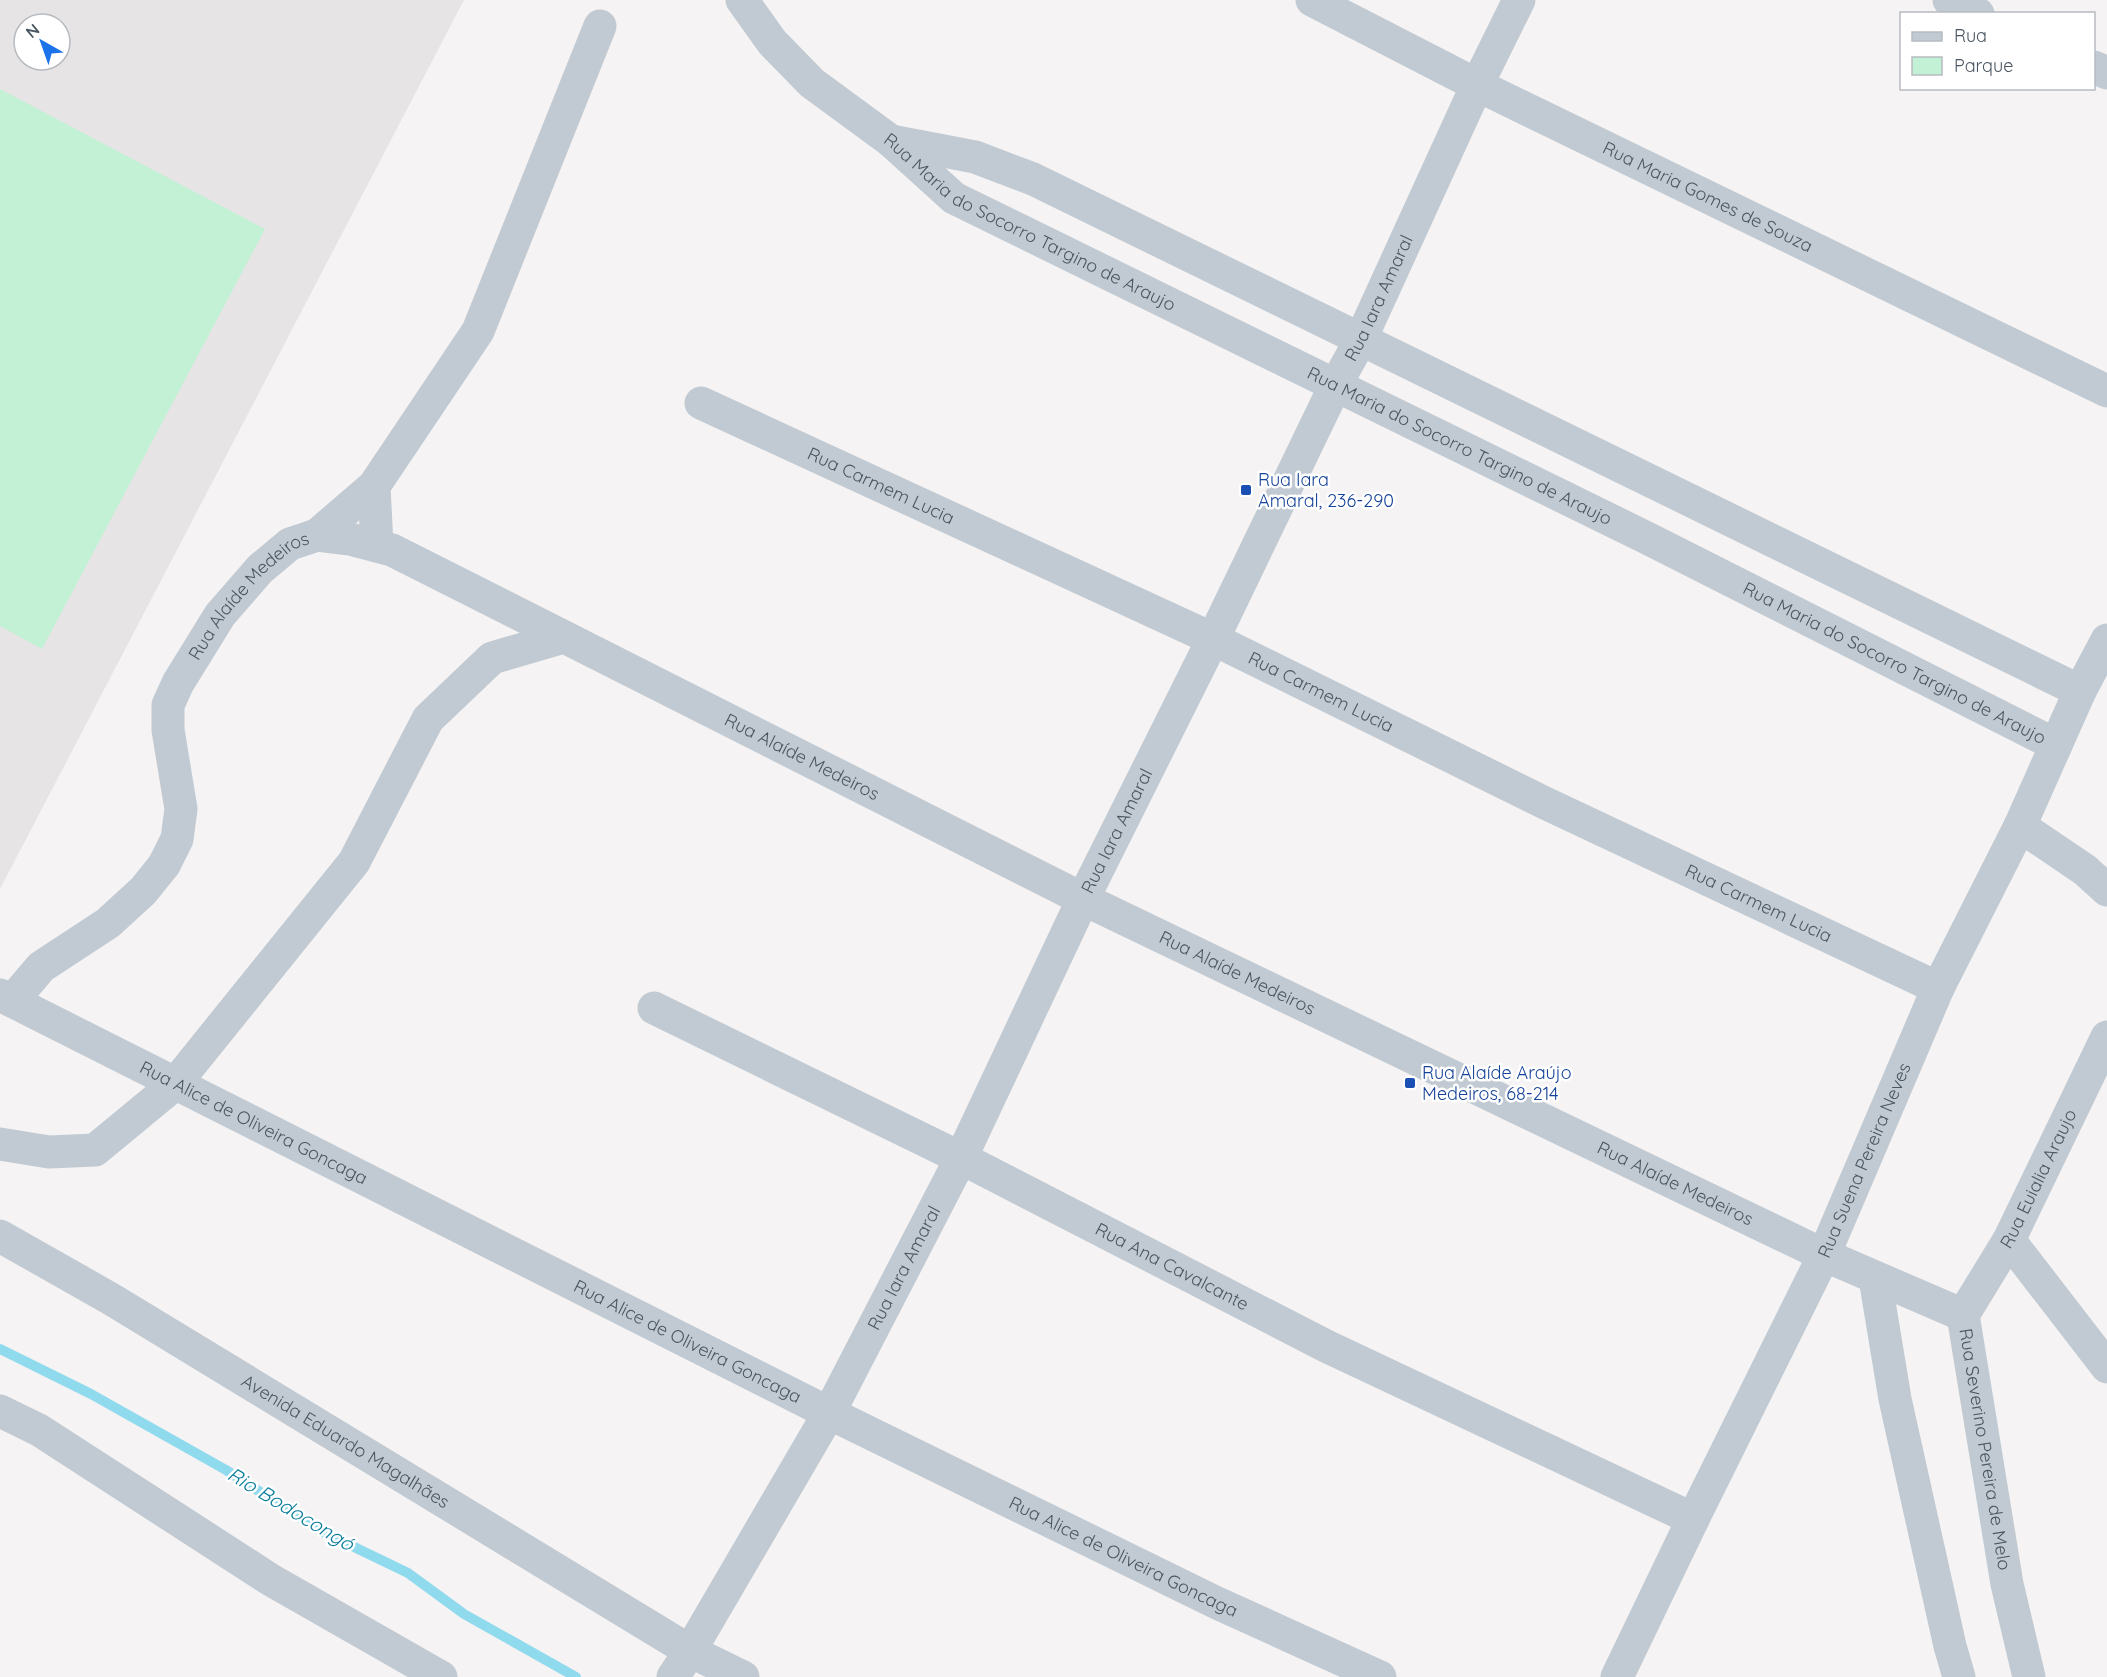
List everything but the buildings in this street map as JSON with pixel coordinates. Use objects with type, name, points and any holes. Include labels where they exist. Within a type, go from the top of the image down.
[{"type":"street","points":[[742,0],[772,42],[812,82],[891,141]]},
{"type":"street","name":"Rua Maria Gomes de Souza","points":[[1312,0],[1477,85],[2107,391]]},
{"type":"street","name":"Rua Iara Amaral","points":[[682,1664],[829,1413],[961,1158],[1083,899],[1213,639],[1335,386],[1360,341],[1477,85],[1519,0]]},
{"type":"street","points":[[1949,0],[1974,12]]},
{"type":"street","points":[[317,535],[374,486],[478,331],[600,26]]},
{"type":"street","name":"Rua Maria do Socorro Targino de Araujo","points":[[891,141],[975,157],[1033,179],[1360,341],[2080,691]]},
{"type":"street","name":"Rua Maria do Socorro Targino de Araujo","points":[[891,141],[954,198],[1649,539],[2056,745]]},
{"type":"street","name":"Rua Carmem Lucia","points":[[701,403],[1213,639],[1545,803],[1938,988]]},
{"type":"street","points":[[374,486],[377,546]]},
{"type":"street","name":"Rua Alaíde Medeiros","points":[[6,998],[41,967],[108,923],[143,891],[164,865],[177,839],[181,809],[168,730],[168,705],[178,683],[220,615],[260,569],[290,544],[317,535],[350,539],[392,550],[1083,899],[1824,1255]]},
{"type":"street","points":[[0,1144],[49,1152],[95,1150],[175,1084],[354,862],[428,719],[492,658],[564,637]]},
{"type":"street","name":"Rua Suena Pereira Neves","points":[[1617,1677],[1824,1255],[1938,988],[2020,826],[2080,691],[2107,640]]},
{"type":"street","points":[[2020,826],[2085,870],[2107,890]]},
{"type":"street","name":"Rua Alice de Oliveira Goncaga","points":[[6,998],[829,1413],[1217,1603],[1380,1677]]},
{"type":"street","name":"Rua Ana Cavalcante","points":[[654,1008],[961,1158],[1326,1346],[1693,1519]]},
{"type":"street","name":"Rua Euialia Araujo","points":[[1963,1315],[2009,1240],[2107,1037]]},
{"type":"street","name":"Avenida Eduardo Magalhães","points":[[0,1236],[111,1299],[682,1664],[743,1677]]},
{"type":"street","points":[[2009,1240],[2107,1367]]},
{"type":"street","name":"Rua Severino Pereira de Melo","points":[[1824,1255],[1963,1315],[2007,1584],[2029,1677]]},
{"type":"street","points":[[1875,1278],[1895,1399],[1950,1646],[1959,1677]]},
{"type":"street","points":[[0,1411],[39,1431],[271,1580],[441,1677]]},
{"type":"shaded area","points":[[0,0],[464,0],[0,889]]},
{"type":"green space","points":[[0,89],[265,229],[42,649],[0,626]]},
{"type":"waterway","name":"Rio Bodocongó","points":[[0,1349],[91,1394],[226,1470],[321,1531],[408,1573],[464,1614],[576,1677]]},
{"type":"place","name":"Rua Iara Amaral, 236-290","points":[[1246,490]]},
{"type":"place","name":"Rua Alaíde Araújo Medeiros, 68-214","points":[[1410,1083]]}]
